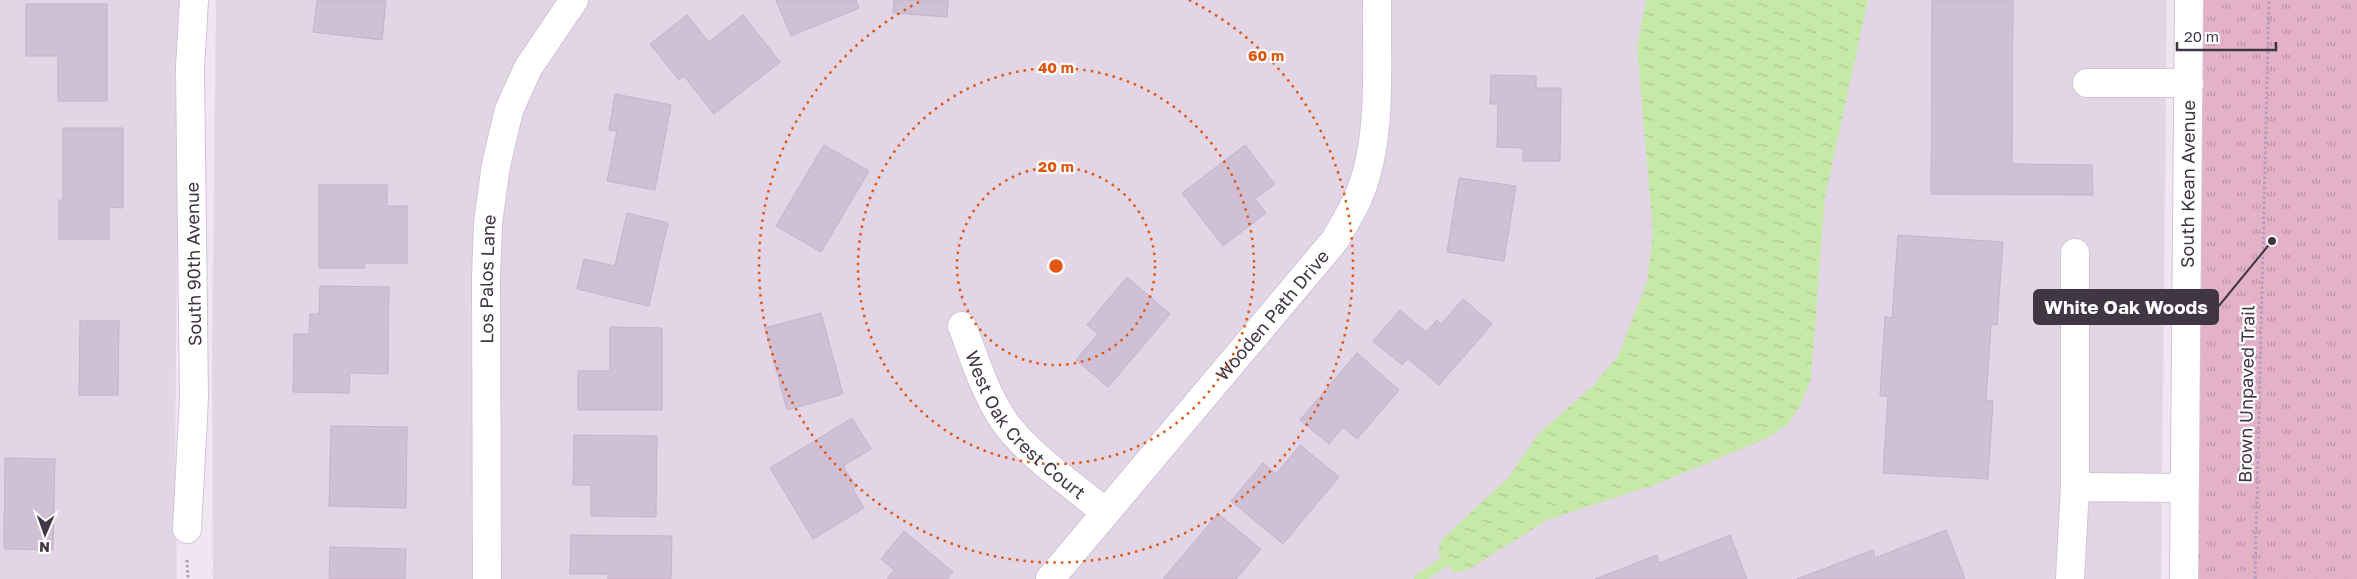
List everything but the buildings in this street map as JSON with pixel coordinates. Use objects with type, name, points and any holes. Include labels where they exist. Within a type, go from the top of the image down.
[{"type":"street","name":"South 90th Avenue","points":[[187,529],[194,398],[190,68],[194,0]]},
{"type":"street","name":"Los Palos Lane","points":[[486,579],[486,277],[488,224],[496,165],[509,110],[528,68],[574,0]]},
{"type":"street","name":"Wooden Path Drive","points":[[1050,579],[1334,240],[1360,193],[1370,156],[1376,110],[1377,0]]},
{"type":"street","name":"South Kean Avenue","points":[[2184,579],[2189,0]]},
{"type":"street","points":[[2087,83],[2189,83]]},
{"type":"street","points":[[2070,579],[2074,487],[2075,253]]},
{"type":"street","name":"West Oak Crest Court","points":[[962,326],[987,391],[1003,419],[1024,444],[1105,512]]},
{"type":"street","points":[[2074,487],[2184,488]]},
{"type":"path","name":"Brown Unpaved Trail","points":[[2256,579],[2269,0]]},
{"type":"shaded area","points":[[0,0],[179,0],[175,478],[177,579],[0,579]]},
{"type":"shaded area","points":[[216,0],[2167,0],[2161,579],[213,579],[212,357]]},
{"type":"green space","points":[[2190,0],[2357,0],[2357,579],[2184,579]]},
{"type":"water","points":[[1646,0],[1868,0],[1825,197],[1811,379],[1800,406],[1787,425],[1763,440],[1654,485],[1547,520],[1469,569],[1455,573],[1438,553],[1442,539],[1508,478],[1539,433],[1593,386],[1618,356],[1647,282],[1653,233],[1637,47]]},
{"type":"waterway","points":[[1419,579],[1444,562]]},
{"type":"place","name":"White Oak Woods","points":[[2272,241]]}]
